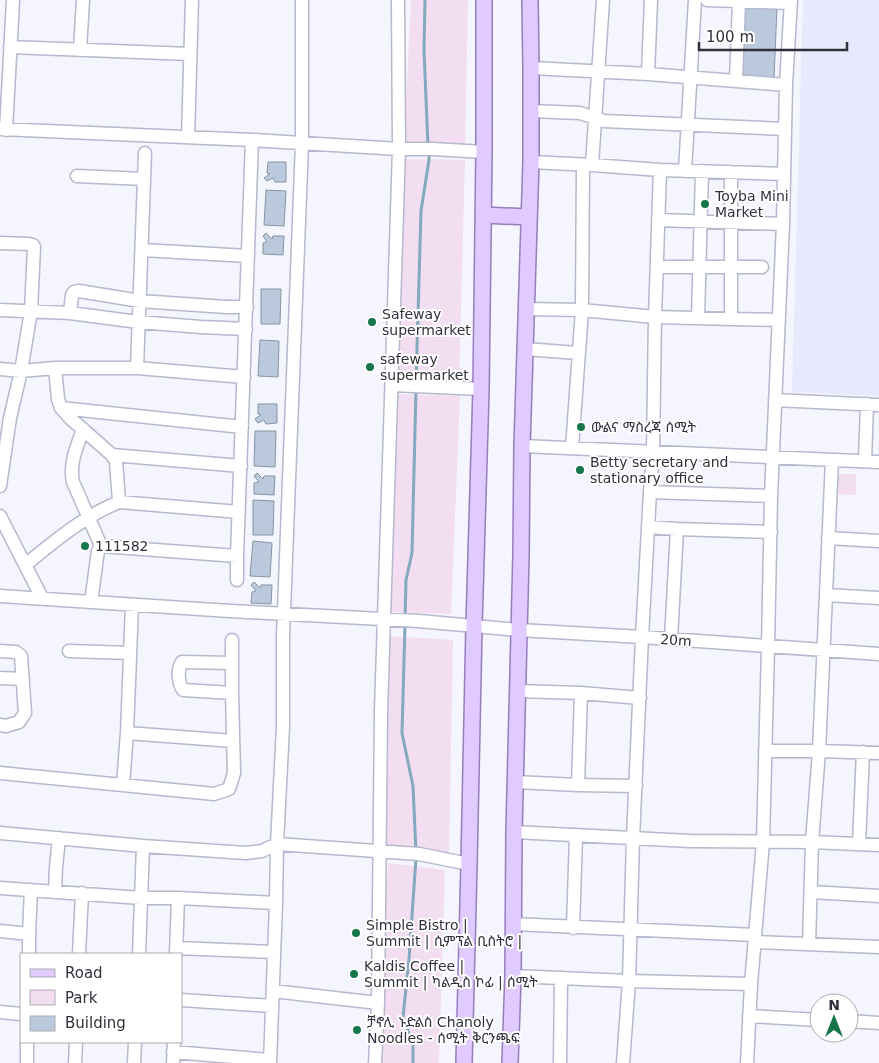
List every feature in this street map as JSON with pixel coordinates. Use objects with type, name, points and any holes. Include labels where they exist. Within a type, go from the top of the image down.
[{"type":"main road","points":[[464,1063],[481,389],[484,0]]},
{"type":"main road","points":[[510,1063],[522,446],[531,162],[530,0]]},
{"type":"main road","points":[[483,215],[529,217]]},
{"type":"street","points":[[12,0],[3,129],[252,140],[399,149],[433,148],[484,152]]},
{"type":"street","points":[[80,50],[83,0]]},
{"type":"street","points":[[188,137],[192,0]]},
{"type":"street","points":[[173,1052],[270,1062],[283,727],[283,636],[302,143],[302,0]]},
{"type":"street","points":[[375,1063],[378,1003],[381,711],[391,619],[392,385],[399,149],[398,0]]},
{"type":"street","points":[[572,448],[582,310],[587,165],[595,118],[603,0]]},
{"type":"street","points":[[648,74],[651,0]]},
{"type":"street","points":[[685,171],[695,0]]},
{"type":"street","points":[[707,0],[790,1],[783,224],[771,496],[763,842],[751,984],[747,1063]]},
{"type":"street","points":[[736,80],[739,1]]},
{"type":"street","points":[[10,47],[190,54]]},
{"type":"street","points":[[531,68],[598,70],[786,85]]},
{"type":"street","points":[[531,111],[580,113],[604,120],[785,129]]},
{"type":"street","points":[[237,580],[252,140]]},
{"type":"street","points":[[137,368],[145,153]]},
{"type":"street","points":[[531,162],[660,170],[784,174]]},
{"type":"street","points":[[623,1063],[629,981],[642,637],[653,452],[660,170]]},
{"type":"street","points":[[698,318],[702,171]]},
{"type":"street","points":[[731,172],[731,319]]},
{"type":"street","points":[[77,176],[144,179]]},
{"type":"street","points":[[658,220],[783,224]]},
{"type":"street","points":[[0,243],[29,244],[34,247],[30,312],[21,371],[5,418],[0,486]]},
{"type":"street","points":[[142,250],[248,256]]},
{"type":"street","points":[[657,267],[762,268]]},
{"type":"street","points":[[70,313],[72,295],[74,292],[79,291],[140,300],[247,307]]},
{"type":"street","points":[[526,309],[582,310],[655,317],[779,320]]},
{"type":"street","points":[[0,310],[70,313],[138,322],[246,329]]},
{"type":"street","points":[[525,349],[578,354]]},
{"type":"street","points":[[0,369],[21,371],[55,368],[137,368],[244,377]]},
{"type":"street","points":[[55,368],[58,399],[61,408],[112,455],[116,461],[119,502]]},
{"type":"street","points":[[392,385],[481,389]]},
{"type":"street","points":[[775,400],[873,405],[865,461]]},
{"type":"street","points":[[61,408],[242,426]]},
{"type":"street","points":[[83,429],[71,472],[73,482],[101,546]]},
{"type":"street","points":[[522,446],[879,462]]},
{"type":"street","points":[[112,455],[241,466]]},
{"type":"street","points":[[809,944],[812,842],[819,751],[832,460]]},
{"type":"street","points":[[650,492],[771,496]]},
{"type":"street","points":[[25,565],[68,531],[104,508],[119,502],[239,512]]},
{"type":"street","points":[[0,516],[6,538],[25,565],[42,598]]},
{"type":"street","points":[[648,527],[770,532]]},
{"type":"street","points":[[671,639],[678,529]]},
{"type":"street","points":[[828,538],[879,541]]},
{"type":"street","points":[[101,546],[237,556]]},
{"type":"street","points":[[91,602],[98,551],[101,546]]},
{"type":"street","points":[[826,595],[879,598]]},
{"type":"street","name":"20m","points":[[0,596],[285,614],[419,620],[519,630],[879,654]]},
{"type":"street","points":[[123,784],[132,605]]},
{"type":"street","points":[[0,773],[214,794],[229,789],[234,773],[232,741],[232,640]]},
{"type":"street","points":[[0,650],[16,652],[21,656],[24,713],[19,722],[6,726],[0,725]]},
{"type":"street","points":[[69,651],[130,653]]},
{"type":"street","points":[[232,663],[182,662],[179,684],[183,690],[232,693]]},
{"type":"street","points":[[0,678],[23,679]]},
{"type":"street","points":[[518,691],[640,698]]},
{"type":"street","points":[[578,785],[581,694]]},
{"type":"street","points":[[127,732],[232,741]]},
{"type":"street","points":[[765,751],[879,753]]},
{"type":"street","points":[[859,844],[863,752]]},
{"type":"street","points":[[515,782],[636,786]]},
{"type":"street","points":[[514,832],[633,838],[879,845]]},
{"type":"street","points":[[0,834],[246,853],[262,851],[277,844],[413,854],[470,864]]},
{"type":"street","points":[[574,928],[576,835]]},
{"type":"street","points":[[55,892],[59,838]]},
{"type":"street","points":[[139,953],[142,846]]},
{"type":"street","points":[[0,888],[141,898],[276,903]]},
{"type":"street","points":[[29,953],[31,890]]},
{"type":"street","points":[[810,892],[879,896]]},
{"type":"street","points":[[79,953],[82,893]]},
{"type":"street","points":[[178,898],[176,951],[274,952]]},
{"type":"street","points":[[513,924],[879,947]]},
{"type":"street","points":[[0,931],[29,934]]},
{"type":"street","points":[[513,976],[751,984]]},
{"type":"street","points":[[560,1063],[561,978]]},
{"type":"street","points":[[273,991],[378,1003]]},
{"type":"street","points":[[182,1000],[272,1006]]},
{"type":"street","points":[[0,1012],[20,1014]]},
{"type":"street","points":[[749,1016],[809,1019]]},
{"type":"street","points":[[859,1022],[879,1023]]},
{"type":"street","points":[[27,1043],[27,1063]]},
{"type":"street","points":[[75,1063],[76,1043]]},
{"type":"street","points":[[134,1063],[135,1043]]},
{"type":"shaded area","points":[[803,0],[879,0],[879,396],[792,392]]},
{"type":"green space","points":[[411,0],[468,0],[465,145],[404,142]]},
{"type":"green space","points":[[404,159],[465,160],[459,385],[398,382]]},
{"type":"green space","points":[[395,394],[460,396],[451,614],[387,612]]},
{"type":"green space","points":[[833,474],[856,474],[856,495],[832,494]]},
{"type":"green space","points":[[387,636],[453,640],[449,853],[386,844]]},
{"type":"green space","points":[[388,863],[445,870],[439,1063],[377,1063]]},
{"type":"building","points":[[745,5],[777,7],[774,78],[742,77]]},
{"type":"building","points":[[268,162],[286,162],[286,182],[275,182],[273,178],[267,181],[264,178],[270,174],[267,173]]},
{"type":"building","points":[[266,190],[286,191],[284,226],[264,225]]},
{"type":"building","points":[[266,233],[272,239],[273,236],[284,236],[283,255],[263,254],[263,243],[267,242],[263,236]]},
{"type":"building","points":[[261,289],[281,289],[280,324],[261,324]]},
{"type":"building","points":[[260,340],[279,341],[278,377],[258,376]]},
{"type":"building","points":[[258,404],[277,404],[277,423],[266,424],[264,420],[258,423],[255,419],[261,415],[258,414]]},
{"type":"building","points":[[255,431],[276,431],[275,467],[254,466]]},
{"type":"building","points":[[257,473],[263,479],[264,476],[275,476],[274,495],[254,494],[254,483],[259,482],[254,476]]},
{"type":"building","points":[[253,500],[274,501],[273,535],[253,535]]},
{"type":"building","points":[[253,541],[272,543],[270,577],[250,576]]},
{"type":"building","points":[[254,582],[260,588],[261,585],[272,585],[271,604],[251,603],[252,592],[256,591],[251,585]]},
{"type":"waterway","points":[[425,0],[424,50],[428,147]]},
{"type":"waterway","points":[[416,384],[421,211],[429,153]]},
{"type":"waterway","points":[[405,618],[406,580],[412,553],[416,390]]},
{"type":"waterway","points":[[405,624],[402,733],[413,786],[416,852]]},
{"type":"waterway","points":[[413,1063],[413,1045],[403,1017],[416,858]]},
{"type":"place","name":"Toyba Mini Market","points":[[705,204]]},
{"type":"place","name":"Safeway supermarket","points":[[372,322]]},
{"type":"place","name":"safeway supermarket","points":[[370,367]]},
{"type":"place","name":"ውልና ማስረጃ ሰሚት","points":[[581,427]]},
{"type":"place","name":"Betty secretary and stationary office","points":[[580,470]]},
{"type":"place","name":"111582","points":[[85,546]]},
{"type":"place","name":"Simple Bistro | Summit | ሲምፕል ቢስትሮ |","points":[[356,933]]},
{"type":"place","name":"Kaldis Coffee | Summit | ካልዲስ ኮፊ | ሰሚት","points":[[354,974]]},
{"type":"place","name":"ቻኖሊ ኑድልስ Chanoly Noodles - ሰሚት ቅርንጫፍ","points":[[357,1030]]}]
